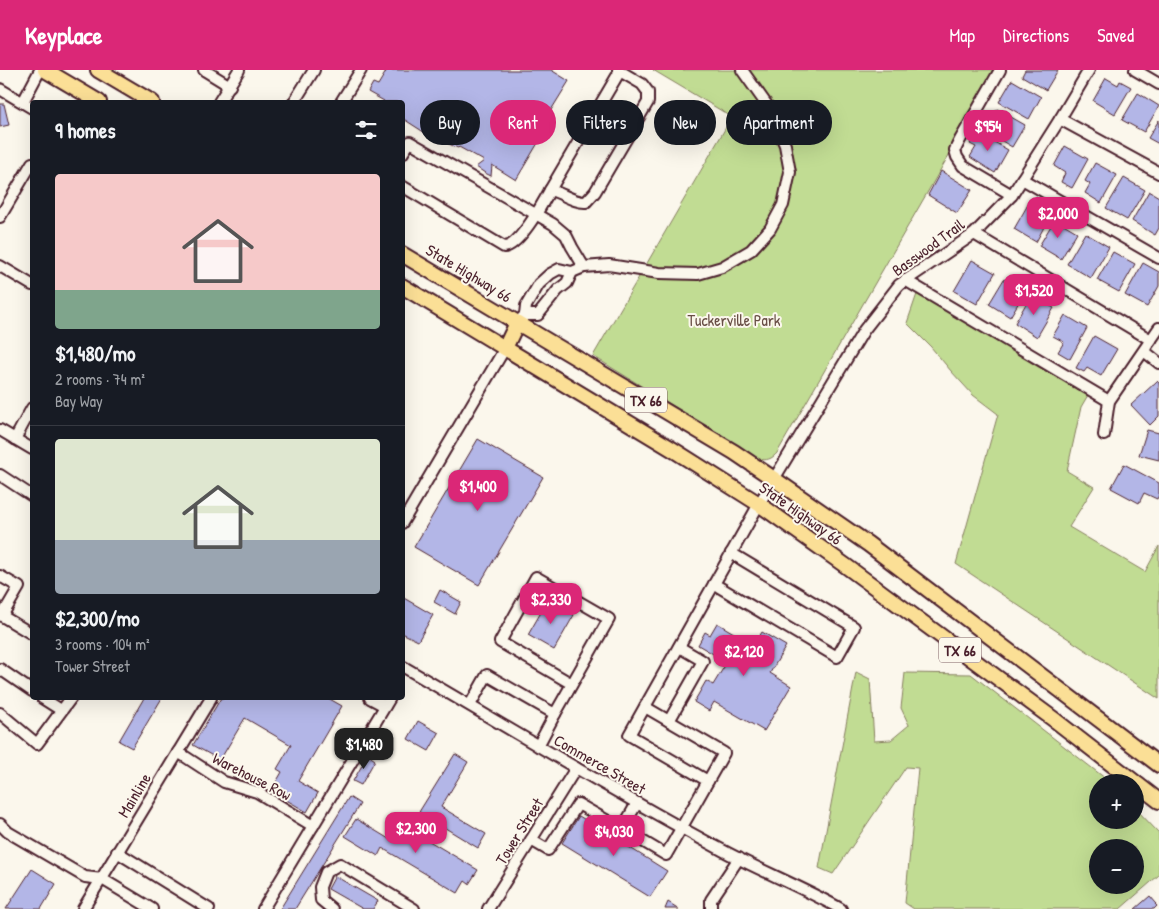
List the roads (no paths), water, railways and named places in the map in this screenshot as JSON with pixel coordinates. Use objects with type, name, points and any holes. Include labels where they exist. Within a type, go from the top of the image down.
[{"type":"main road","points":[[45,70],[96,100]]},
{"type":"main road","points":[[98,70],[149,100]]},
{"type":"main road","name":"State Highway 66","points":[[405,256],[521,319],[774,479],[868,544],[1159,765]]},
{"type":"main road","name":"State Highway 66","points":[[405,288],[672,449],[759,504],[862,577],[1041,710],[1159,801]]},
{"type":"main road","points":[[505,348],[521,319]]},
{"type":"street","points":[[23,102],[40,70]]},
{"type":"street","points":[[204,70],[230,86]]},
{"type":"street","points":[[220,100],[239,70]]},
{"type":"street","points":[[295,100],[314,70]]},
{"type":"street","points":[[344,100],[361,70]]},
{"type":"street","points":[[405,188],[504,247],[509,247],[537,215],[550,190],[619,70],[642,84],[648,92],[648,102],[595,192],[586,202],[580,202],[560,192],[550,190]]},
{"type":"street","points":[[521,319],[539,284],[559,269],[572,272],[584,267],[609,265],[659,273],[698,274],[722,268],[751,250],[770,229],[783,206],[790,172],[785,145],[769,108],[742,70]]},
{"type":"street","points":[[1000,70],[955,150],[963,166],[1012,195]]},
{"type":"street","name":"Basswood Trail","points":[[708,781],[629,735],[759,504],[864,330],[899,285],[974,234],[1012,195],[1089,70]]},
{"type":"street","points":[[1135,70],[1159,84]]},
{"type":"street","points":[[0,89],[30,107]]},
{"type":"street","points":[[1060,119],[1159,173]]},
{"type":"street","points":[[406,139],[553,224],[566,235],[584,267]]},
{"type":"street","points":[[0,217],[30,166]]},
{"type":"street","points":[[1022,179],[1159,258]]},
{"type":"street","points":[[974,234],[1151,340]]},
{"type":"street","points":[[0,266],[30,284]]},
{"type":"street","points":[[521,319],[538,315],[558,290],[567,284],[572,272]]},
{"type":"street","points":[[905,280],[1109,401]]},
{"type":"street","points":[[1104,435],[1109,401],[1159,328]]},
{"type":"street","points":[[405,518],[505,348]]},
{"type":"street","points":[[1144,350],[1159,363]]},
{"type":"street","points":[[15,439],[30,412]]},
{"type":"street","points":[[0,430],[30,448]]},
{"type":"street","points":[[0,476],[30,495]]},
{"type":"street","points":[[714,584],[837,657],[854,627],[731,553]]},
{"type":"street","points":[[0,576],[18,587],[2,616],[30,633]]},
{"type":"street","points":[[538,746],[609,619],[536,577],[500,642],[572,684]]},
{"type":"street","points":[[669,721],[703,661],[679,647]]},
{"type":"street","points":[[0,669],[30,690]]},
{"type":"street","name":"Commerce Street","points":[[405,672],[470,705],[576,768],[723,851],[812,893],[841,909]]},
{"type":"street","points":[[470,705],[487,675],[555,714]]},
{"type":"street","points":[[45,700],[62,710]]},
{"type":"street","points":[[0,713],[37,744],[69,700]]},
{"type":"street","name":"Mainline","points":[[83,909],[210,700]]},
{"type":"street","points":[[263,909],[388,702]]},
{"type":"street","points":[[531,840],[548,850],[578,804],[666,855],[724,753],[645,707]]},
{"type":"street","name":"Warehouse Row","points":[[178,752],[224,782],[257,792],[313,826]]},
{"type":"street","name":"Tower Street","points":[[488,909],[576,768]]},
{"type":"street","points":[[622,830],[637,803]]},
{"type":"street","points":[[0,824],[8,832],[85,876],[102,879],[152,909]]},
{"type":"street","points":[[117,852],[210,909]]},
{"type":"street","points":[[711,909],[711,900],[739,858]]},
{"type":"street","points":[[332,909],[321,900],[320,887],[326,872],[340,864],[414,909]]},
{"type":"park label","name":"Tuckerville Park","points":[[734,320]]}]
